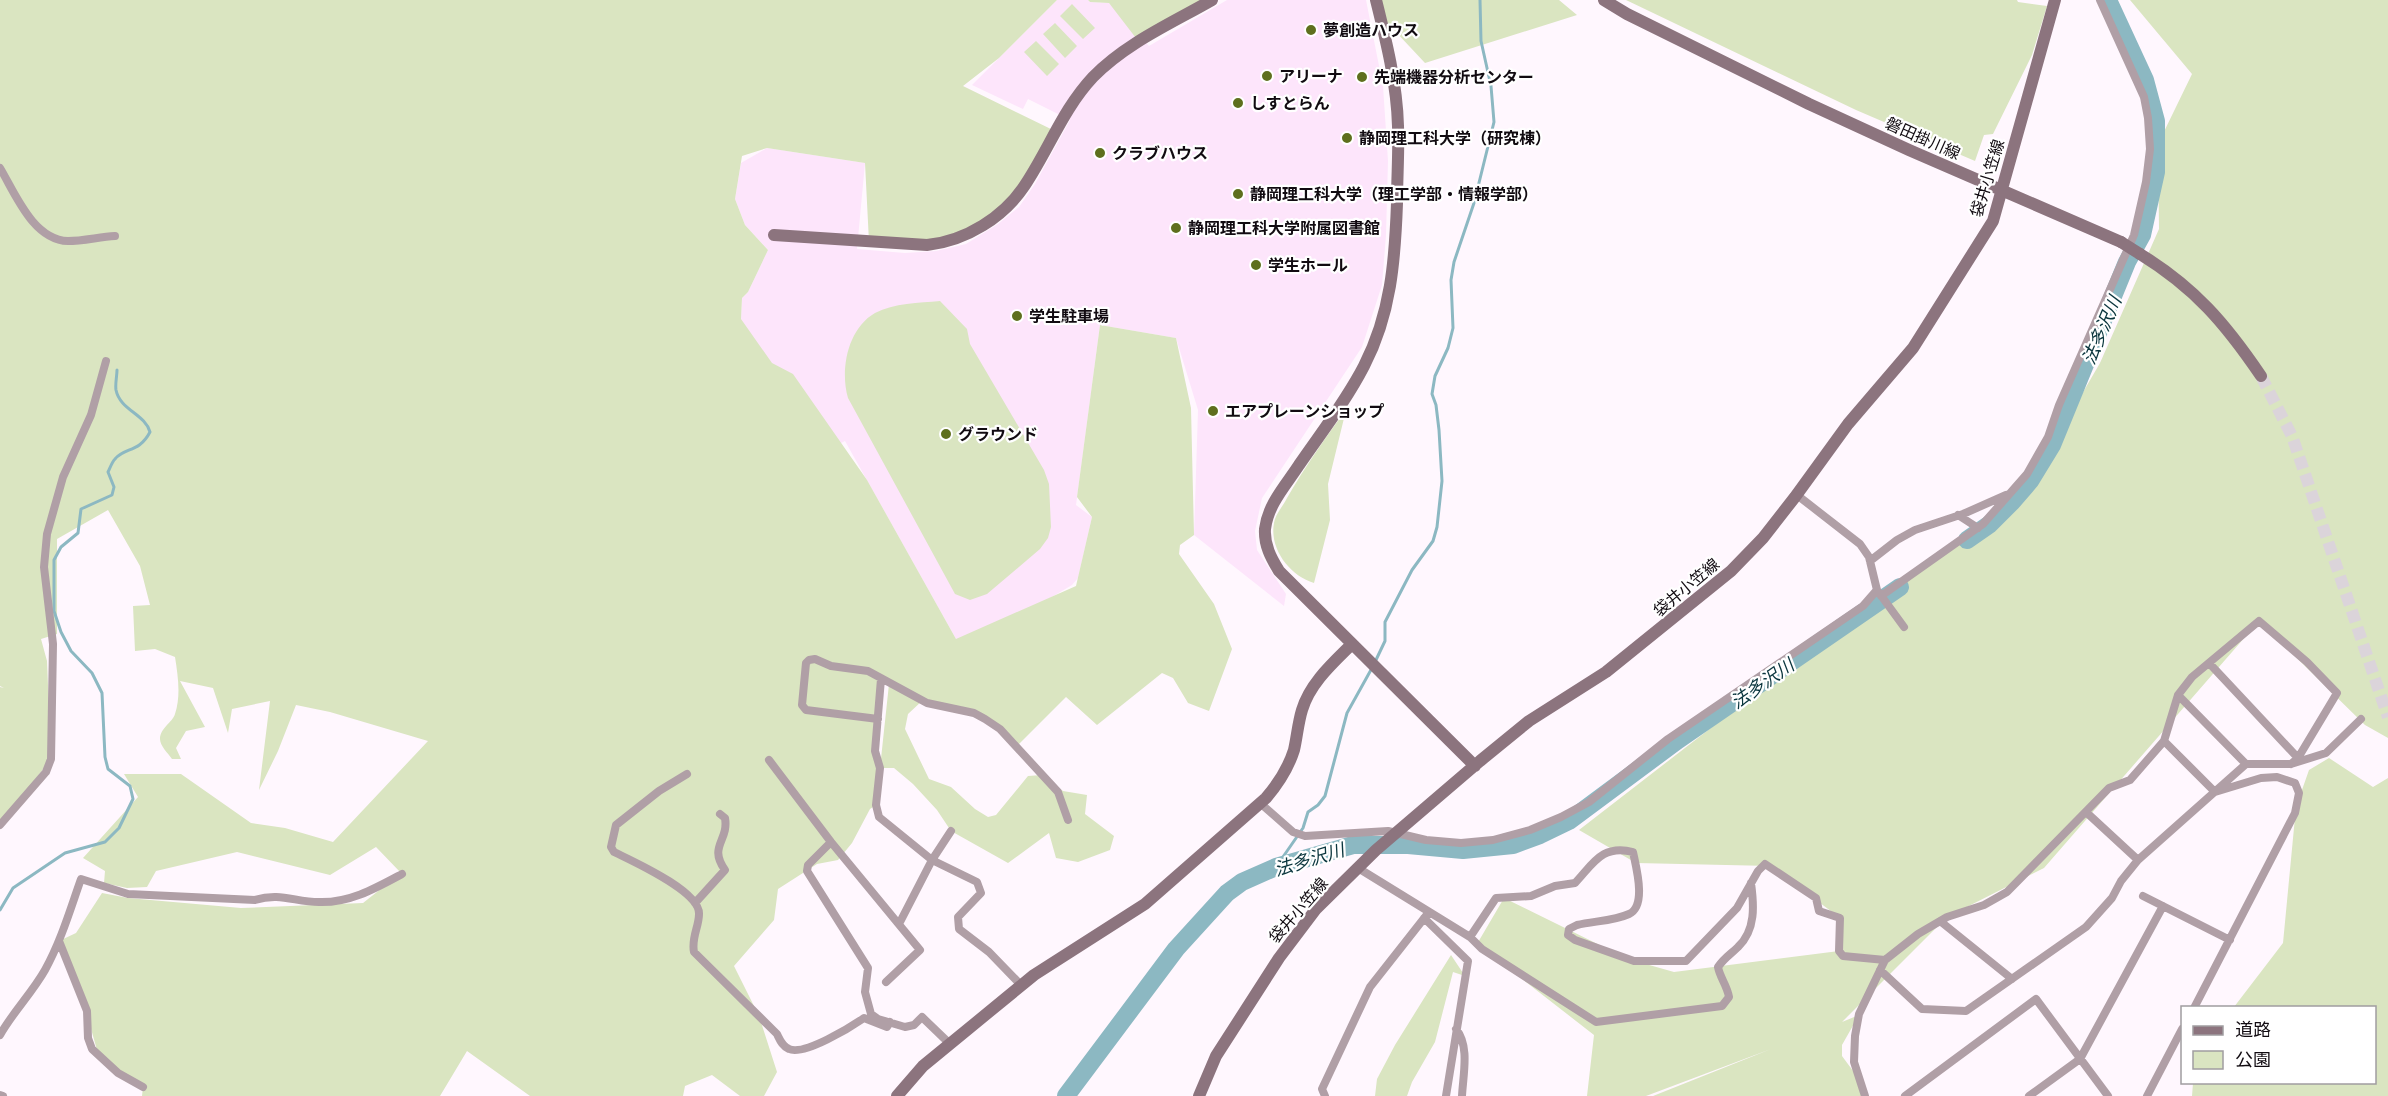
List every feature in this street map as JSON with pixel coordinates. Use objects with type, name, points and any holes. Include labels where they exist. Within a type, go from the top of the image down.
[{"type":"main road","points":[[774,235],[927,245],[939,244],[969,234],[1000,213],[1026,184],[1068,109],[1094,76],[1128,48],[1212,0]]},
{"type":"main road","points":[[1376,0],[1391,68],[1398,124],[1396,248],[1392,285],[1382,325],[1363,369],[1273,504],[1265,530],[1270,557],[1279,571],[1475,766]]},
{"type":"main road","name":"磐田掛川線","points":[[1605,0],[1627,14],[1809,104],[2121,242],[2168,271],[2189,289],[2230,330],[2261,376]]},
{"type":"main road","name":"袋井小笠線","points":[[1199,1096],[1216,1056],[1279,958],[1316,909],[1376,850],[1529,721],[1606,672],[1731,571],[1763,538],[1848,424],[1919,340],[1993,221],[2055,0]]},
{"type":"main road","points":[[897,1096],[923,1066],[1021,985],[1154,897],[1260,803],[1278,783],[1288,765],[1294,749],[1302,709],[1309,694],[1327,669],[1352,644]]},
{"type":"street","points":[[1260,803],[1293,832],[1305,836],[1388,831],[1426,840],[1461,843],[1493,840],[1530,830],[1589,802],[1668,739],[1879,593],[1978,528],[2032,467],[2048,436],[2059,405],[2134,235],[2146,182],[2150,149],[2148,118],[2144,97],[2100,0]]},
{"type":"street","points":[[0,168],[38,229],[53,238],[66,241],[115,236]]},
{"type":"street","points":[[0,825],[46,772],[51,759],[53,644],[44,567],[47,534],[63,477],[91,415],[106,361]]},
{"type":"street","points":[[1797,495],[1860,544],[1870,561],[1879,593],[1904,627]]},
{"type":"street","points":[[1870,561],[1897,540],[1915,530],[1958,516],[2008,495]]},
{"type":"street","points":[[1958,516],[1978,528]]},
{"type":"street","points":[[1865,1096],[1854,1062],[1855,1036],[1859,1014],[1885,960],[1918,934],[1940,921],[1984,906],[2007,892],[2109,788],[2130,780],[2164,741],[2178,695],[2192,677],[2259,621],[2307,662],[2337,693],[2294,761]]},
{"type":"street","points":[[878,719],[806,710],[802,705],[806,663],[815,659],[831,666],[868,671],[927,703],[974,713],[1000,729],[1058,792],[1068,820]]},
{"type":"street","points":[[2209,663],[2294,761]]},
{"type":"street","points":[[881,679],[875,751],[880,768],[876,805],[879,817],[932,860],[977,882],[981,893],[958,917],[959,929],[989,952],[1021,985]]},
{"type":"street","points":[[2178,695],[2246,764]]},
{"type":"street","points":[[1880,970],[1922,1009],[1966,1011],[2086,927],[2112,898],[2121,881],[2138,860],[2246,764],[2294,761],[2326,753],[2361,719]]},
{"type":"street","points":[[2164,741],[2215,792]]},
{"type":"street","points":[[769,760],[831,842],[920,950],[886,982]]},
{"type":"street","points":[[687,774],[659,791],[616,825],[611,847],[614,852],[663,876],[695,903],[699,914],[692,945],[694,952],[777,1034],[782,1044],[789,1049],[803,1048],[840,1034],[864,1018],[887,1027],[890,1022]]},
{"type":"street","points":[[2195,1006],[2279,848],[2295,813],[2298,793],[2295,783],[2277,777],[2261,778],[2215,792]]},
{"type":"street","points":[[2086,812],[2138,860]]},
{"type":"street","points":[[695,903],[725,870],[718,860],[717,853],[726,824],[725,818],[720,814]]},
{"type":"street","points":[[899,924],[932,860],[951,831]]},
{"type":"street","points":[[831,842],[808,865],[807,871],[868,968],[865,992],[871,1014],[905,1027],[914,1025],[922,1017],[950,1044]]},
{"type":"street","points":[[1470,937],[1496,898],[1531,896],[1555,886],[1575,883],[1592,861],[1604,853],[1621,849],[1633,852],[1640,880],[1636,907],[1630,914],[1577,925],[1569,929],[1568,935],[1575,940],[1634,961],[1686,961],[1737,908],[1758,871],[1765,864],[1816,898],[1819,911],[1840,918],[1839,951],[1843,956],[1885,960]]},
{"type":"street","points":[[1358,868],[1426,915],[1470,937],[1482,949],[1596,1022],[1722,1006],[1730,997],[1718,967],[1723,958],[1740,945],[1752,924],[1755,907],[1751,883]]},
{"type":"street","points":[[0,1035],[11,1014],[44,972],[59,941],[81,879],[128,894],[255,900],[270,895],[319,902],[337,901],[368,893],[402,873]]},
{"type":"street","points":[[2143,896],[2230,940]]},
{"type":"street","points":[[2029,1096],[2080,1059],[2163,906]]},
{"type":"street","points":[[1426,915],[1468,961],[1446,1096]]},
{"type":"street","points":[[1325,1096],[1322,1089],[1370,987],[1426,915]]},
{"type":"street","points":[[1940,921],[2012,979]]},
{"type":"street","points":[[59,941],[87,1011],[88,1038],[92,1049],[118,1073],[143,1087]]},
{"type":"street","points":[[1911,1094],[2036,999],[2108,1096]]},
{"type":"street","points":[[1456,1029],[1462,1037],[1464,1053],[1462,1096]]},
{"type":"street","points":[[2147,1096],[2181,1031]]},
{"type":"shaded area","points":[[1057,0],[1109,3],[1149,46],[1227,0],[1366,0],[1383,86],[1388,161],[1382,285],[1362,347],[1262,498],[1255,531],[1257,550],[1286,594],[1284,606],[1194,535],[1198,410],[1176,338],[1100,325],[1076,505],[1092,517],[1078,578],[1072,585],[972,645],[956,639],[845,441],[790,470],[741,319],[742,298],[748,292],[768,250],[745,225],[735,199],[741,163],[767,148],[865,163],[857,249],[905,253],[936,251],[966,244],[998,224],[1019,207],[1035,184],[1070,120],[1028,99],[1023,109],[972,85]]},
{"type":"green space","points":[[0,0],[1057,0],[999,58],[963,86],[1055,131],[1013,200],[955,239],[869,242],[865,163],[767,148],[742,156],[735,199],[745,225],[768,250],[748,292],[742,298],[741,319],[772,363],[793,374],[867,480],[956,639],[1076,586],[1092,517],[1077,497],[1100,325],[1176,338],[1191,408],[1194,535],[1180,545],[1179,554],[1214,604],[1232,649],[1209,711],[1188,703],[1173,678],[1162,673],[1097,725],[1066,697],[1016,747],[985,719],[923,700],[908,714],[905,729],[929,779],[951,787],[975,809],[988,817],[996,815],[1028,776],[1042,775],[1063,791],[1087,795],[1085,814],[1114,836],[1110,850],[1078,862],[1056,858],[1049,833],[1008,863],[951,831],[937,810],[913,784],[894,768],[880,768],[889,684],[881,680],[876,805],[870,809],[852,843],[838,860],[817,864],[778,889],[774,920],[734,966],[759,1016],[777,1072],[764,1096],[740,1096],[712,1075],[685,1086],[683,1096],[530,1096],[467,1051],[440,1096],[142,1096],[143,1087],[99,1057],[80,990],[59,941],[76,933],[102,893],[128,898],[241,908],[363,903],[401,873],[376,847],[330,875],[237,852],[156,871],[147,887],[127,888],[104,883],[105,871],[83,858],[138,797],[124,774],[181,774],[251,823],[285,828],[333,842],[428,741],[330,712],[296,705],[278,751],[259,790],[270,701],[232,709],[228,733],[213,688],[180,681],[205,727],[186,731],[176,748],[181,759],[172,759],[160,739],[177,707],[178,686],[175,657],[155,649],[135,651],[133,606],[150,605],[140,566],[108,510],[57,539],[57,634],[41,639],[47,661],[51,759],[0,825],[0,687],[4,688],[0,686]]},
{"type":"green space","points":[[1088,0],[1212,0],[1139,42],[1109,3]]},
{"type":"green space","points":[[1375,0],[1559,0],[1577,15],[1425,63],[1380,15]]},
{"type":"green space","points":[[1626,0],[2017,0],[2047,6],[2032,55],[1993,134],[1984,135],[1975,161],[1856,110]]},
{"type":"green space","points":[[2130,0],[2388,0],[2388,738],[2365,725],[2259,621],[2044,868],[1947,917],[1842,1022],[1859,1015],[1842,1045],[1842,1056],[1859,1079],[1864,1096],[1653,1096],[1771,1049],[1646,1096],[1587,1096],[1594,1035],[1477,944],[1504,898],[1628,959],[1674,972],[1839,951],[1840,918],[1771,866],[1636,863],[1579,830],[1827,638],[1983,524],[2047,454],[2100,363],[2159,229],[2158,144],[2192,74]]},
{"type":"green space","points":[[1072,4],[1095,28],[1083,39],[1060,16]]},
{"type":"green space","points":[[1055,23],[1077,46],[1065,58],[1043,34]]},
{"type":"green space","points":[[1036,41],[1059,64],[1047,76],[1024,52]]},
{"type":"green space","name":"グラウンド","points":[[940,301],[967,329],[970,344],[1044,470],[1049,484],[1051,527],[1048,538],[1040,549],[987,594],[970,600],[955,594],[848,398],[846,387],[848,351],[858,329],[865,320],[890,307]]},
{"type":"green space","points":[[1346,410],[1328,484],[1330,520],[1314,583],[1297,574],[1283,560],[1275,542],[1274,523],[1301,475]]},
{"type":"green space","points":[[2329,758],[2373,787],[2388,778],[2388,1096],[2192,1096],[2193,1084],[2376,1084],[2376,1006],[2235,1006],[2283,943],[2296,807],[2309,770]]},
{"type":"green space","points":[[1451,955],[1465,976],[1453,972],[1435,1042],[1412,1082],[1407,1096],[1375,1096],[1377,1079],[1395,1045]]},
{"type":"waterway","points":[[1375,662],[1385,641],[1385,622],[1412,570],[1433,541],[1437,527],[1442,481],[1439,430],[1436,405],[1432,394],[1435,376],[1448,348],[1453,328],[1451,280],[1454,262],[1474,203],[1494,122],[1491,86],[1481,41],[1480,0]]},
{"type":"waterway","name":"法多沢川","points":[[1967,540],[1990,524],[2012,502],[2030,481],[2052,445],[2127,262],[2142,235],[2156,172],[2156,121],[2145,80],[2108,0]]},
{"type":"waterway","points":[[0,910],[13,888],[65,853],[105,842],[119,828],[133,799],[130,786],[108,769],[105,757],[102,693],[92,673],[71,651],[54,611],[54,560],[61,547],[78,533],[81,509],[112,495],[114,487],[108,472],[113,462],[119,455],[137,447],[150,432],[143,421],[118,397],[117,370]]},
{"type":"waterway","name":"法多沢川","points":[[1066,1096],[1176,949],[1227,893],[1242,882],[1276,867],[1353,845],[1408,845],[1463,850],[1513,845],[1540,835],[1569,821],[1678,740],[1900,587]]},
{"type":"waterway","points":[[1276,867],[1303,828],[1308,812],[1325,796],[1347,713],[1372,668]]},
{"type":"tunnel","points":[[2261,376],[2292,436],[2388,717]]},
{"type":"place","name":"夢創造ハウス","points":[[1311,30]]},
{"type":"place","name":"アリーナ","points":[[1267,76]]},
{"type":"place","name":"先端機器分析センター","points":[[1362,77]]},
{"type":"place","name":"しすとらん","points":[[1238,103]]},
{"type":"place","name":"静岡理工科大学（研究棟）","points":[[1347,138]]},
{"type":"place","name":"クラブハウス","points":[[1100,153]]},
{"type":"place","name":"静岡理工科大学（理工学部・情報学部）","points":[[1238,194]]},
{"type":"place","name":"静岡理工科大学附属図書館","points":[[1176,228]]},
{"type":"place","name":"学生ホール","points":[[1256,265]]},
{"type":"place","name":"学生駐車場","points":[[1017,316]]},
{"type":"place","name":"エアプレーンショップ","points":[[1213,411]]},
{"type":"place","name":"グラウンド","points":[[946,434]]}]
